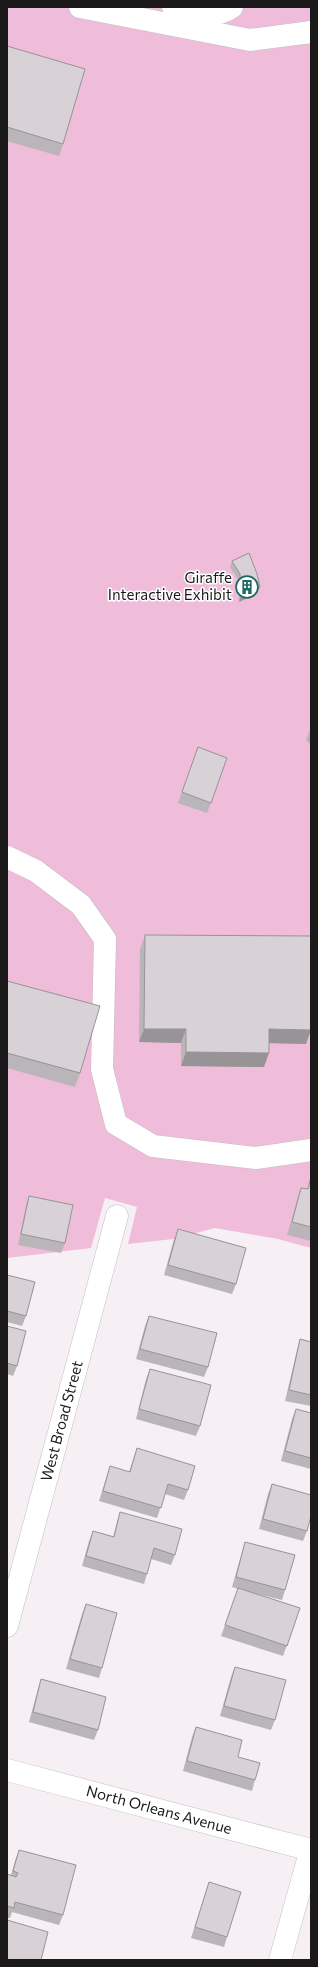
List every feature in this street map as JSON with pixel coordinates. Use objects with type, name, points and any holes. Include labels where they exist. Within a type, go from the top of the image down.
[{"type":"street","points":[[80,7],[250,40],[311,32]]},
{"type":"street","points":[[173,7],[210,14],[223,13],[232,7]]},
{"type":"street","points":[[7,857],[36,871],[81,905],[105,939],[102,1069],[116,1124],[153,1146],[256,1158],[311,1150]]},
{"type":"street","name":"West Broad Street","points":[[7,1626],[117,1216]]},
{"type":"street","name":"North Orleans Avenue","points":[[7,1770],[311,1850]]},
{"type":"street","points":[[280,1960],[311,1850]]},
{"type":"shaded area","points":[[7,7],[311,7],[311,1248],[278,1239],[215,1228],[173,1239],[128,1244],[137,1207],[105,1198],[91,1248],[7,1258]]},
{"type":"building","points":[[7,46],[85,69],[63,144],[7,127]]},
{"type":"building","name":"Giraffe Interactive Exhibit","points":[[249,553],[260,587],[241,596],[240,574],[232,561]]},
{"type":"building","points":[[198,747],[227,758],[211,803],[182,792]]},
{"type":"building","points":[[145,935],[311,936],[311,1030],[269,1029],[269,1053],[186,1052],[186,1029],[144,1029]]},
{"type":"building","points":[[7,981],[100,1006],[80,1073],[7,1053]]},
{"type":"building","points":[[311,1177],[311,1227],[292,1222],[301,1188],[308,1189]]},
{"type":"building","points":[[29,1196],[73,1205],[65,1243],[21,1234]]},
{"type":"building","points":[[178,1229],[246,1248],[236,1284],[168,1265]]},
{"type":"building","points":[[7,1275],[35,1282],[26,1316],[7,1311]]},
{"type":"building","points":[[149,1316],[217,1333],[208,1367],[140,1349]]},
{"type":"building","points":[[7,1326],[26,1331],[17,1366],[7,1363]]},
{"type":"building","points":[[300,1339],[311,1342],[311,1395],[289,1390]]},
{"type":"building","points":[[150,1369],[211,1385],[200,1426],[139,1409]]},
{"type":"building","points":[[296,1409],[311,1413],[311,1458],[285,1451]]},
{"type":"building","points":[[137,1448],[195,1466],[188,1490],[168,1484],[161,1508],[103,1491],[110,1466],[130,1472]]},
{"type":"building","points":[[272,1484],[311,1495],[311,1516],[307,1531],[263,1519]]},
{"type":"building","points":[[120,1512],[182,1529],[175,1555],[154,1548],[147,1574],[86,1556],[93,1531],[114,1537]]},
{"type":"building","points":[[245,1542],[295,1555],[285,1590],[236,1577]]},
{"type":"building","points":[[238,1588],[300,1608],[287,1646],[225,1625]]},
{"type":"building","points":[[86,1604],[117,1613],[102,1668],[70,1659]]},
{"type":"building","points":[[235,1667],[286,1680],[275,1720],[224,1706]]},
{"type":"building","points":[[41,1679],[106,1697],[98,1730],[33,1712]]},
{"type":"building","points":[[196,1727],[242,1740],[238,1757],[260,1763],[255,1780],[187,1761]]},
{"type":"building","points":[[19,1850],[76,1865],[63,1915],[15,1902],[14,1908],[7,1906],[7,1874],[16,1877],[18,1873],[13,1871]]},
{"type":"building","points":[[209,1882],[241,1892],[227,1937],[195,1927]]},
{"type":"building","points":[[7,1920],[48,1932],[41,1960],[7,1960]]},
{"type":"place","name":"Giraffe Interactive Exhibit","points":[[247,587]]}]
